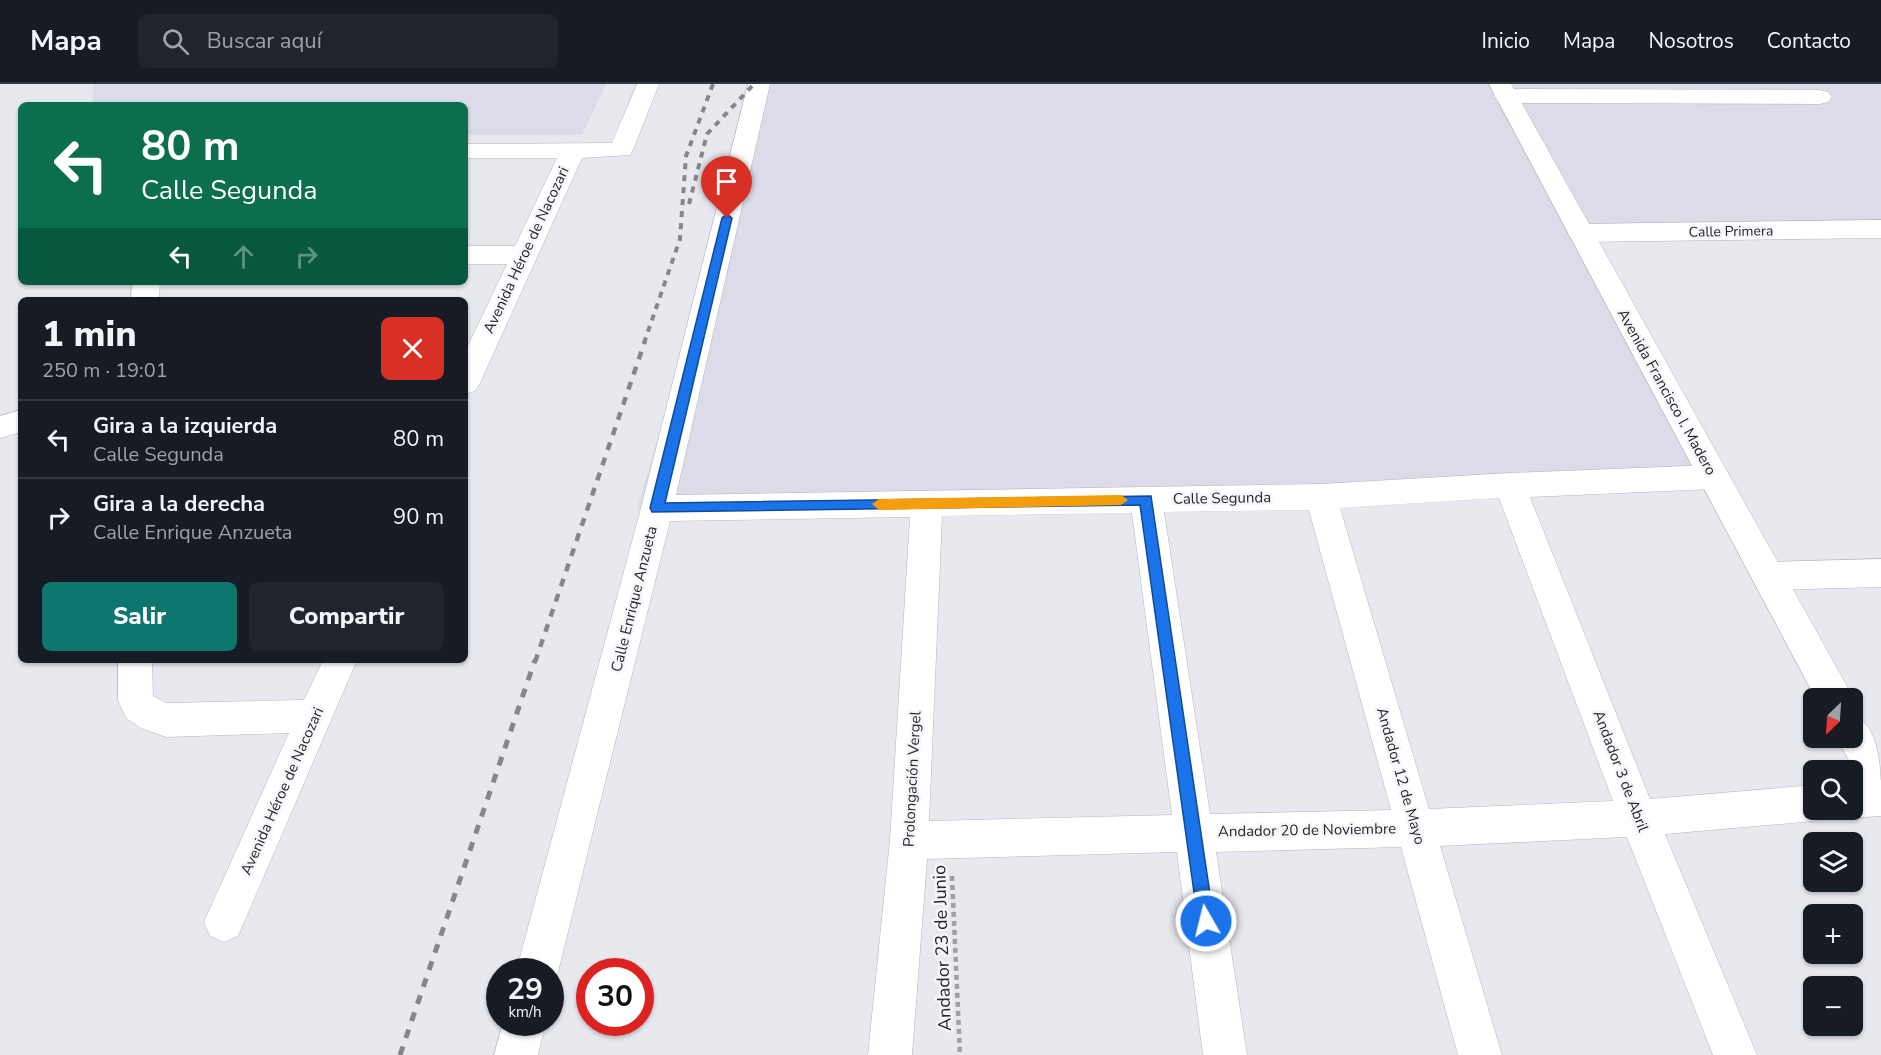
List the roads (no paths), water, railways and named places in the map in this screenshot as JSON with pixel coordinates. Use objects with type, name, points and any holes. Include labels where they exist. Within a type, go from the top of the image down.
[{"type":"street","points":[[468,151],[621,150],[648,84]]},
{"type":"street","name":"Calle Enrique Anzueta","points":[[541,958],[657,508],[759,84]]},
{"type":"street","points":[[1503,90],[1820,97]]},
{"type":"street","name":"Avenida Francisco I. Madero","points":[[1503,90],[1829,688]]},
{"type":"street","name":"Avenida Héroe de Nacozari","points":[[468,375],[573,150]]},
{"type":"street","name":"Calle Primera","points":[[1581,233],[1881,229]]},
{"type":"street","points":[[468,255],[523,255]]},
{"type":"street","points":[[0,427],[18,422]]},
{"type":"street","name":"Calle Segunda","points":[[657,508],[1321,497],[1510,485],[1714,477]]},
{"type":"street","name":"Andador 3 de Abril","points":[[1510,485],[1639,818],[1735,1055]]},
{"type":"street","name":"Andador 12 de Mayo","points":[[1321,497],[1480,1055]]},
{"type":"street","points":[[1146,500],[1225,1055]]},
{"type":"street","name":"Prolongación Vergel","points":[[890,1055],[909,840],[927,503]]},
{"type":"street","points":[[1768,576],[1881,573]]},
{"type":"street","points":[[135,663],[134,691],[141,712],[166,720],[315,716]]},
{"type":"street","name":"Avenida Héroe de Nacozari","points":[[224,922],[339,663]]},
{"type":"street","points":[[1862,748],[1881,783]]},
{"type":"street","points":[[1863,799],[1881,798]]},
{"type":"street","name":"Andador 20 de Noviembre","points":[[909,840],[1416,828],[1639,818],[1803,804]]},
{"type":"street","points":[[516,1055],[521,1036]]},
{"type":"railway","points":[[644,343],[680,239],[686,156],[713,84]]},
{"type":"railway","points":[[689,204],[707,134],[754,84]]},
{"type":"railway","points":[[535,662],[645,341]]},
{"type":"railway","points":[[400,1055],[535,660]]}]
